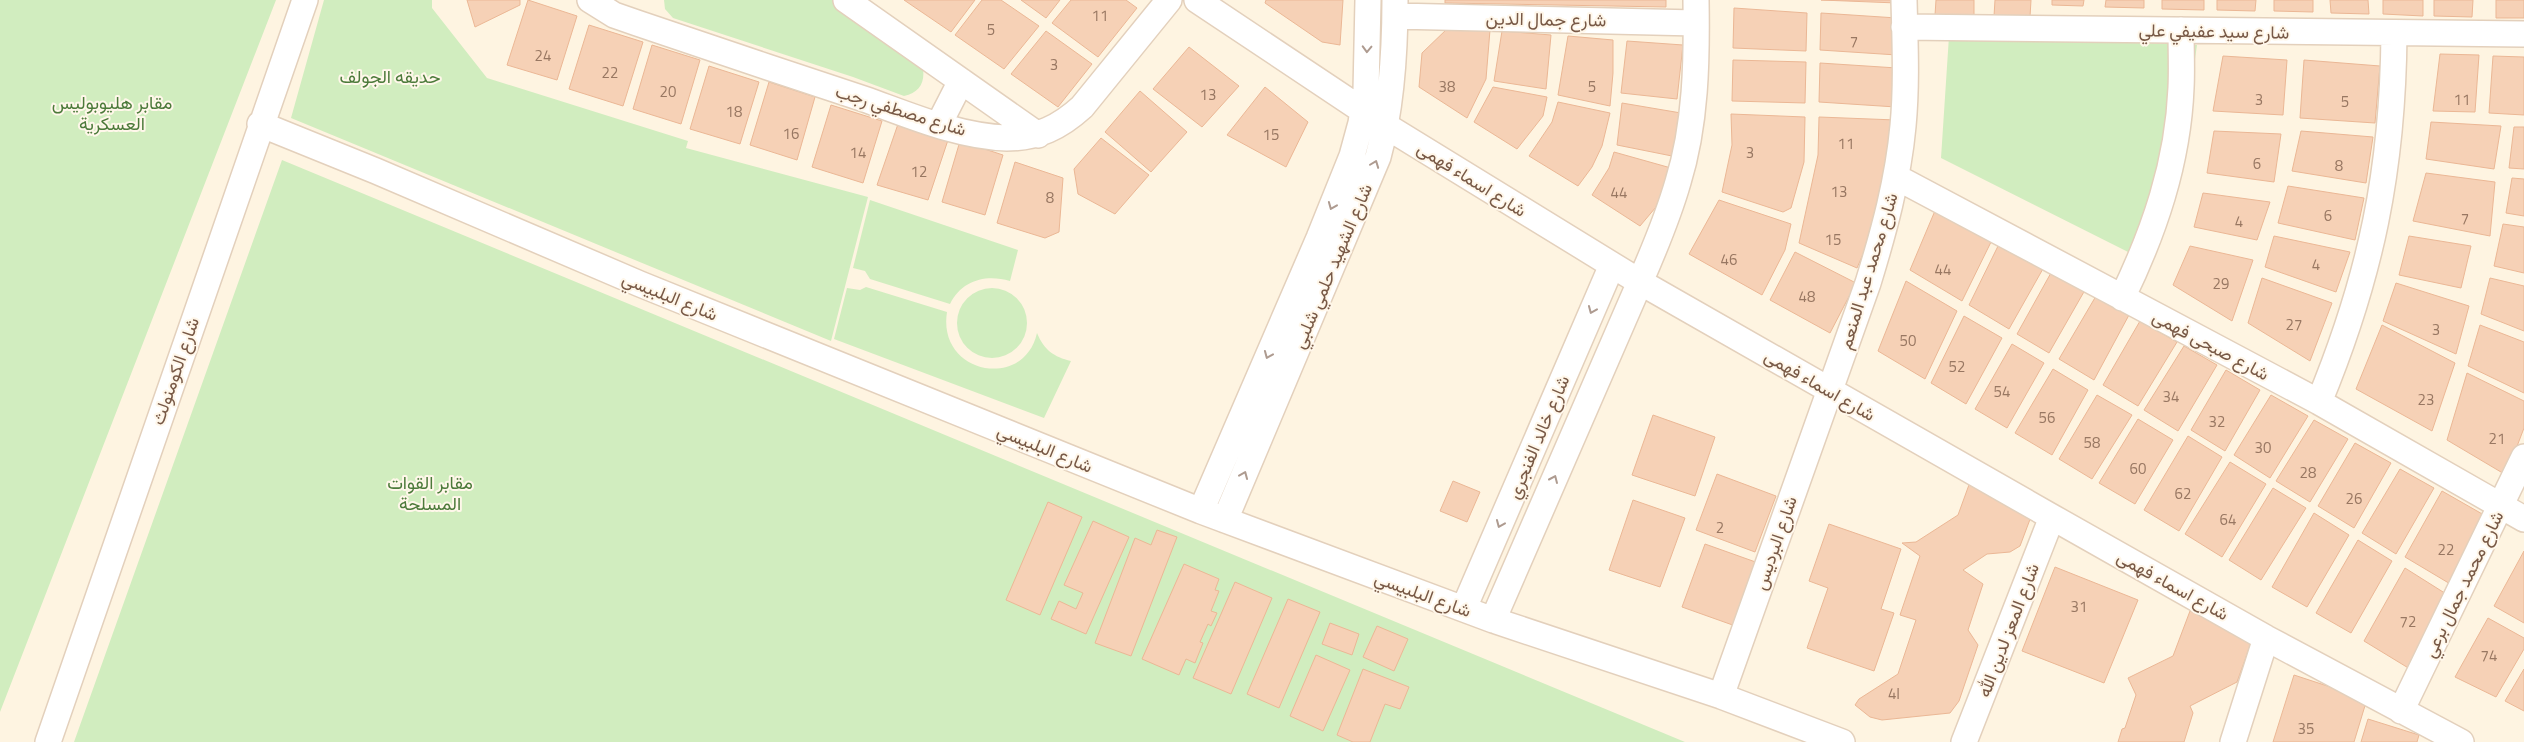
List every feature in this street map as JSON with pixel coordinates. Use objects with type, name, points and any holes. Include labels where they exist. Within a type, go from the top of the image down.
[{"type":"street","name":"شارع الكومنولث","points":[[48,742],[260,124],[305,0]]},
{"type":"street","name":"شارع مصطفي رجب","points":[[590,0],[614,15],[939,124],[1007,138],[1038,134],[1053,129],[1082,106],[1170,0]]},
{"type":"street","points":[[846,0],[1038,134]]},
{"type":"street","name":"شارع اسماء فهمى","points":[[1197,0],[1386,126],[1612,266],[2266,638],[2461,742]]},
{"type":"street","name":"شارع الشهيد حلمي شلبي","points":[[1201,511],[1352,156],[1363,111],[1367,75],[1368,0]]},
{"type":"street","name":"شارع محمد عبد المنعم","points":[[1829,390],[1868,283],[1884,230],[1896,177],[1905,87],[1904,0]]},
{"type":"street","name":"شارع الشهيد حلمي شلبي","points":[[1225,520],[1371,174],[1386,126],[1393,57],[1395,8]]},
{"type":"street","name":"شارع جمال الدين","points":[[1395,8],[1696,11]]},
{"type":"street","name":"شارع خالد الفنجري","points":[[1493,620],[1662,231],[1681,173],[1690,130],[1695,77],[1696,11]]},
{"type":"street","name":"شارع سيد عفيفي علي","points":[[1904,27],[2524,34]]},
{"type":"street","points":[[2122,298],[2148,240],[2163,196],[2175,143],[2181,89],[2181,30]]},
{"type":"street","points":[[2319,402],[2339,352],[2371,248],[2390,141],[2394,32]]},
{"type":"street","points":[[939,124],[961,81]]},
{"type":"street","name":"شارع البلبيسي","points":[[260,124],[376,171],[640,284],[1201,511],[1493,620],[1721,696],[1842,742]]},
{"type":"street","name":"شارع صبحى فهمى","points":[[1896,177],[2319,402],[2524,519]]},
{"type":"street","name":"شارع خالد الفنجري","points":[[1464,608],[1612,266]]},
{"type":"street","name":"شارع البرديس","points":[[1721,696],[1829,390]]},
{"type":"street","name":"شارع محمد جمال برعي","points":[[2401,711],[2524,457]]},
{"type":"street","name":"شارع المعز لدين الله","points":[[1964,742],[2052,517]]},
{"type":"street","points":[[2233,742],[2266,638]]},
{"type":"green space","name":"مقابر هليوبوليس العسكرية","points":[[0,0],[276,0],[0,712]]},
{"type":"green space","name":"حديقه الجولف","points":[[324,0],[432,0],[432,8],[487,78],[688,141],[686,148],[868,197],[831,341],[291,118]]},
{"type":"green space","points":[[664,0],[837,0],[923,69],[922,83],[917,90],[904,96],[853,77],[673,18],[665,9]]},
{"type":"green space","points":[[1949,36],[2197,45],[2182,150],[2152,264],[1941,158]]},
{"type":"green space","name":"مقابر القوات المسلحة","points":[[282,160],[1685,742],[74,742]]},
{"type":"green space","points":[[870,200],[1018,250],[1010,281],[992,278],[968,284],[961,289],[950,304],[870,279],[865,271],[853,268]]},
{"type":"green space","points":[[866,287],[947,312],[947,333],[955,350],[968,361],[983,368],[1000,368],[1016,363],[1029,351],[1037,333],[1050,352],[1071,361],[1044,418],[834,339],[847,288],[860,290]]},
{"type":"green space","points":[[992,288],[1005,291],[1017,298],[1024,310],[1027,323],[1024,336],[1017,348],[1005,355],[992,358],[979,355],[967,348],[960,336],[957,323],[960,310],[967,298],[979,291]]},
{"type":"building","points":[[467,0],[520,0],[520,5],[475,27]]},
{"type":"building","points":[[528,0],[577,16],[557,80],[507,65]]},
{"type":"building","points":[[904,0],[975,0],[951,32]]},
{"type":"building","points":[[982,0],[1001,0],[1039,26],[1004,69],[955,35]]},
{"type":"building","points":[[1021,0],[1060,0],[1046,18]]},
{"type":"building","points":[[1071,0],[1126,0],[1137,8],[1098,57],[1052,23]]},
{"type":"building","points":[[1266,0],[1343,0],[1340,45],[1322,42],[1265,3]]},
{"type":"building","points":[[1445,0],[1666,0],[1666,7],[1445,3]]},
{"type":"building","points":[[1821,0],[1897,0],[1897,3]]},
{"type":"building","points":[[1936,0],[1974,0],[1974,15],[1935,15]]},
{"type":"building","points":[[1995,0],[2031,0],[2030,17],[1994,16]]},
{"type":"building","points":[[2052,0],[2084,0],[2083,6],[2052,5]]},
{"type":"building","points":[[2106,0],[2144,0],[2144,8],[2105,7]]},
{"type":"building","points":[[2162,0],[2204,0],[2204,10],[2162,9]]},
{"type":"building","points":[[2217,0],[2256,0],[2255,11],[2217,10]]},
{"type":"building","points":[[2274,0],[2313,0],[2313,12],[2274,11]]},
{"type":"building","points":[[2330,0],[2368,0],[2369,14],[2331,13]]},
{"type":"building","points":[[2383,0],[2423,0],[2423,16],[2383,14]]},
{"type":"building","points":[[2434,0],[2473,0],[2472,17],[2434,16]]},
{"type":"building","points":[[2496,0],[2524,0],[2524,18],[2496,18]]},
{"type":"building","points":[[1734,8],[1807,13],[1806,51],[1733,48]]},
{"type":"building","points":[[1821,13],[1897,18],[1897,55],[1820,50]]},
{"type":"building","points":[[589,25],[643,42],[623,106],[569,89]]},
{"type":"building","points":[[1448,28],[1490,30],[1486,79],[1467,118],[1419,87],[1422,53]]},
{"type":"building","points":[[1046,31],[1092,64],[1058,107],[1011,74]]},
{"type":"building","points":[[1502,31],[1551,35],[1546,89],[1494,81]]},
{"type":"building","points":[[1568,36],[1613,40],[1610,106],[1558,95]]},
{"type":"building","points":[[1627,41],[1683,45],[1677,99],[1621,93]]},
{"type":"building","points":[[652,45],[700,60],[681,124],[633,109]]},
{"type":"building","points":[[1189,47],[1239,86],[1202,127],[1153,89]]},
{"type":"building","points":[[2440,54],[2479,55],[2475,112],[2433,111]]},
{"type":"building","points":[[2223,56],[2287,60],[2283,115],[2213,111]]},
{"type":"building","points":[[2493,56],[2524,57],[2524,115],[2489,113]]},
{"type":"building","points":[[1733,60],[1806,62],[1805,103],[1732,101]]},
{"type":"building","points":[[2304,60],[2380,66],[2375,123],[2300,118]]},
{"type":"building","points":[[1820,63],[1897,68],[1896,107],[1819,102]]},
{"type":"building","points":[[709,66],[759,82],[740,144],[690,129]]},
{"type":"building","points":[[769,82],[815,97],[797,160],[750,145]]},
{"type":"building","points":[[1265,87],[1308,122],[1286,167],[1227,135]]},
{"type":"building","points":[[1493,87],[1547,97],[1543,116],[1517,149],[1474,122]]},
{"type":"building","points":[[1140,91],[1187,132],[1151,172],[1105,132]]},
{"type":"building","points":[[1558,102],[1610,113],[1602,146],[1592,167],[1578,186],[1529,156],[1552,122]]},
{"type":"building","points":[[1622,103],[1681,113],[1672,156],[1617,145]]},
{"type":"building","points":[[831,105],[882,121],[863,183],[812,167]]},
{"type":"building","points":[[1731,114],[1805,117],[1804,162],[1791,208],[1783,212],[1722,192],[1732,145]]},
{"type":"building","points":[[1819,117],[1896,120],[1886,202],[1857,268],[1799,243],[1818,155]]},
{"type":"building","points":[[2431,122],[2501,126],[2494,169],[2426,159]]},
{"type":"building","points":[[898,124],[948,140],[928,200],[877,185]]},
{"type":"building","points":[[2514,127],[2524,127],[2524,169],[2509,168]]},
{"type":"building","points":[[2214,131],[2281,134],[2274,182],[2207,173]]},
{"type":"building","points":[[2301,131],[2373,137],[2366,183],[2292,171]]},
{"type":"building","points":[[1101,138],[1149,175],[1115,214],[1078,194],[1074,169]]},
{"type":"building","points":[[960,141],[1003,155],[985,215],[942,202]]},
{"type":"building","points":[[1614,152],[1671,168],[1656,207],[1640,226],[1592,195],[1609,168]]},
{"type":"building","points":[[1015,162],[1063,178],[1059,232],[1045,238],[997,223]]},
{"type":"building","points":[[2426,173],[2495,182],[2490,236],[2413,221]]},
{"type":"building","points":[[2512,178],[2524,179],[2524,216],[2506,213]]},
{"type":"building","points":[[2288,186],[2364,198],[2355,240],[2278,223]]},
{"type":"building","points":[[2203,193],[2270,202],[2257,240],[2194,227]]},
{"type":"building","points":[[1719,200],[1791,224],[1785,250],[1762,295],[1689,254]]},
{"type":"building","points":[[1937,206],[1993,238],[1962,301],[1910,270]]},
{"type":"building","points":[[2503,224],[2524,227],[2524,273],[2494,266]]},
{"type":"building","points":[[2274,236],[2350,252],[2336,292],[2265,267]]},
{"type":"building","points":[[2409,236],[2471,246],[2461,288],[2399,275]]},
{"type":"building","points":[[2000,242],[2044,267],[2009,329],[1969,305]]},
{"type":"building","points":[[2190,246],[2253,260],[2232,321],[2173,285]]},
{"type":"building","points":[[1795,252],[1856,283],[1830,333],[1770,300]]},
{"type":"building","points":[[2052,271],[2085,290],[2049,353],[2017,334]]},
{"type":"building","points":[[2262,278],[2332,303],[2310,361],[2248,323]]},
{"type":"building","points":[[2490,278],[2524,286],[2524,331],[2481,314]]},
{"type":"building","points":[[1906,281],[1957,311],[1925,379],[1878,351]]},
{"type":"building","points":[[2396,283],[2469,306],[2456,354],[2383,321]]},
{"type":"building","points":[[2096,296],[2129,315],[2094,380],[2059,359]]},
{"type":"building","points":[[1964,316],[2002,338],[1966,404],[1931,383]]},
{"type":"building","points":[[2140,321],[2177,342],[2138,406],[2103,385]]},
{"type":"building","points":[[2382,325],[2455,363],[2432,431],[2356,389]]},
{"type":"building","points":[[2480,325],[2524,342],[2524,393],[2468,366]]},
{"type":"building","points":[[2012,344],[2044,363],[2007,428],[1975,409]]},
{"type":"building","points":[[2184,346],[2217,365],[2178,431],[2144,410]]},
{"type":"building","points":[[2053,369],[2088,390],[2052,455],[2015,433]]},
{"type":"building","points":[[2226,370],[2260,390],[2225,451],[2191,430]]},
{"type":"building","points":[[2467,373],[2524,401],[2524,428],[2506,475],[2447,440]]},
{"type":"building","points":[[2097,395],[2132,415],[2092,479],[2059,459]]},
{"type":"building","points":[[2271,395],[2308,416],[2270,478],[2234,455]]},
{"type":"building","points":[[1653,415],[1715,437],[1695,496],[1632,475]]},
{"type":"building","points":[[2138,419],[2173,440],[2135,504],[2099,483]]},
{"type":"building","points":[[2314,420],[2348,439],[2310,502],[2276,481]]},
{"type":"building","points":[[2188,436],[2222,457],[2179,531],[2144,510]]},
{"type":"building","points":[[2355,443],[2391,463],[2354,528],[2318,506]]},
{"type":"building","points":[[2230,462],[2266,484],[2222,557],[2185,534]]},
{"type":"building","points":[[2400,469],[2434,488],[2396,554],[2362,533]]},
{"type":"building","points":[[1717,474],[1776,496],[1755,552],[1696,530]]},
{"type":"building","points":[[1453,481],[1480,492],[1467,522],[1440,511]]},
{"type":"building","points":[[1970,482],[2032,514],[2020,546],[2010,552],[1987,554],[1963,570],[1983,584],[1968,630],[1978,645],[1959,701],[1950,713],[1882,720],[1870,717],[1855,705],[1859,699],[1898,674],[1916,620],[1900,615],[1920,556],[1902,543],[1916,542],[1958,515]]},
{"type":"building","points":[[2273,488],[2306,508],[2261,580],[2229,560]]},
{"type":"building","points":[[2442,491],[2491,519],[2452,585],[2405,557]]},
{"type":"building","points":[[1633,500],[1685,518],[1660,587],[1609,570]]},
{"type":"building","points":[[1048,502],[1082,517],[1040,615],[1006,600]]},
{"type":"building","points":[[2314,513],[2349,535],[2307,607],[2272,587]]},
{"type":"building","points":[[1093,521],[1129,537],[1086,634],[1051,619],[1059,601],[1076,609],[1083,593],[1064,585]]},
{"type":"building","points":[[1829,524],[1901,549],[1881,609],[1894,613],[1874,671],[1807,648],[1828,588],[1809,581]]},
{"type":"building","points":[[1157,530],[1177,537],[1131,656],[1095,643],[1135,538],[1151,545]]},
{"type":"building","points":[[2358,540],[2392,561],[2351,633],[2316,613]]},
{"type":"building","points":[[1705,544],[1764,565],[1741,628],[1682,607]]},
{"type":"building","points":[[2524,551],[2524,623],[2494,606]]},
{"type":"building","points":[[1184,564],[1219,579],[1215,590],[1219,591],[1211,611],[1217,613],[1211,626],[1208,624],[1200,642],[1203,643],[1195,663],[1186,659],[1179,675],[1142,659]]},
{"type":"building","points":[[2055,567],[2138,600],[2104,683],[2022,651]]},
{"type":"building","points":[[2405,568],[2451,597],[2410,669],[2364,641]]},
{"type":"building","points":[[1235,582],[1272,598],[1231,694],[1193,678]]},
{"type":"building","points":[[1288,599],[1320,612],[1279,708],[1247,694]]},
{"type":"building","points":[[2190,611],[2254,635],[2237,682],[2190,706],[2193,713],[2184,742],[2118,742],[2122,729],[2125,728],[2136,695],[2128,678],[2173,656]]},
{"type":"building","points":[[2488,618],[2524,638],[2524,649],[2496,697],[2455,677]]},
{"type":"building","points":[[1330,623],[1359,634],[1352,655],[1322,644]]},
{"type":"building","points":[[1377,626],[1408,639],[1394,671],[1363,657]]},
{"type":"building","points":[[1316,655],[1350,670],[1323,731],[1290,716]]},
{"type":"building","points":[[1363,669],[1409,687],[1400,709],[1385,704],[1370,742],[1353,742],[1337,735]]},
{"type":"building","points":[[2524,669],[2524,711],[2505,701]]},
{"type":"building","points":[[2294,675],[2367,699],[2354,742],[2273,742]]},
{"type":"building","points":[[2368,719],[2419,735],[2417,742],[2361,742]]}]
